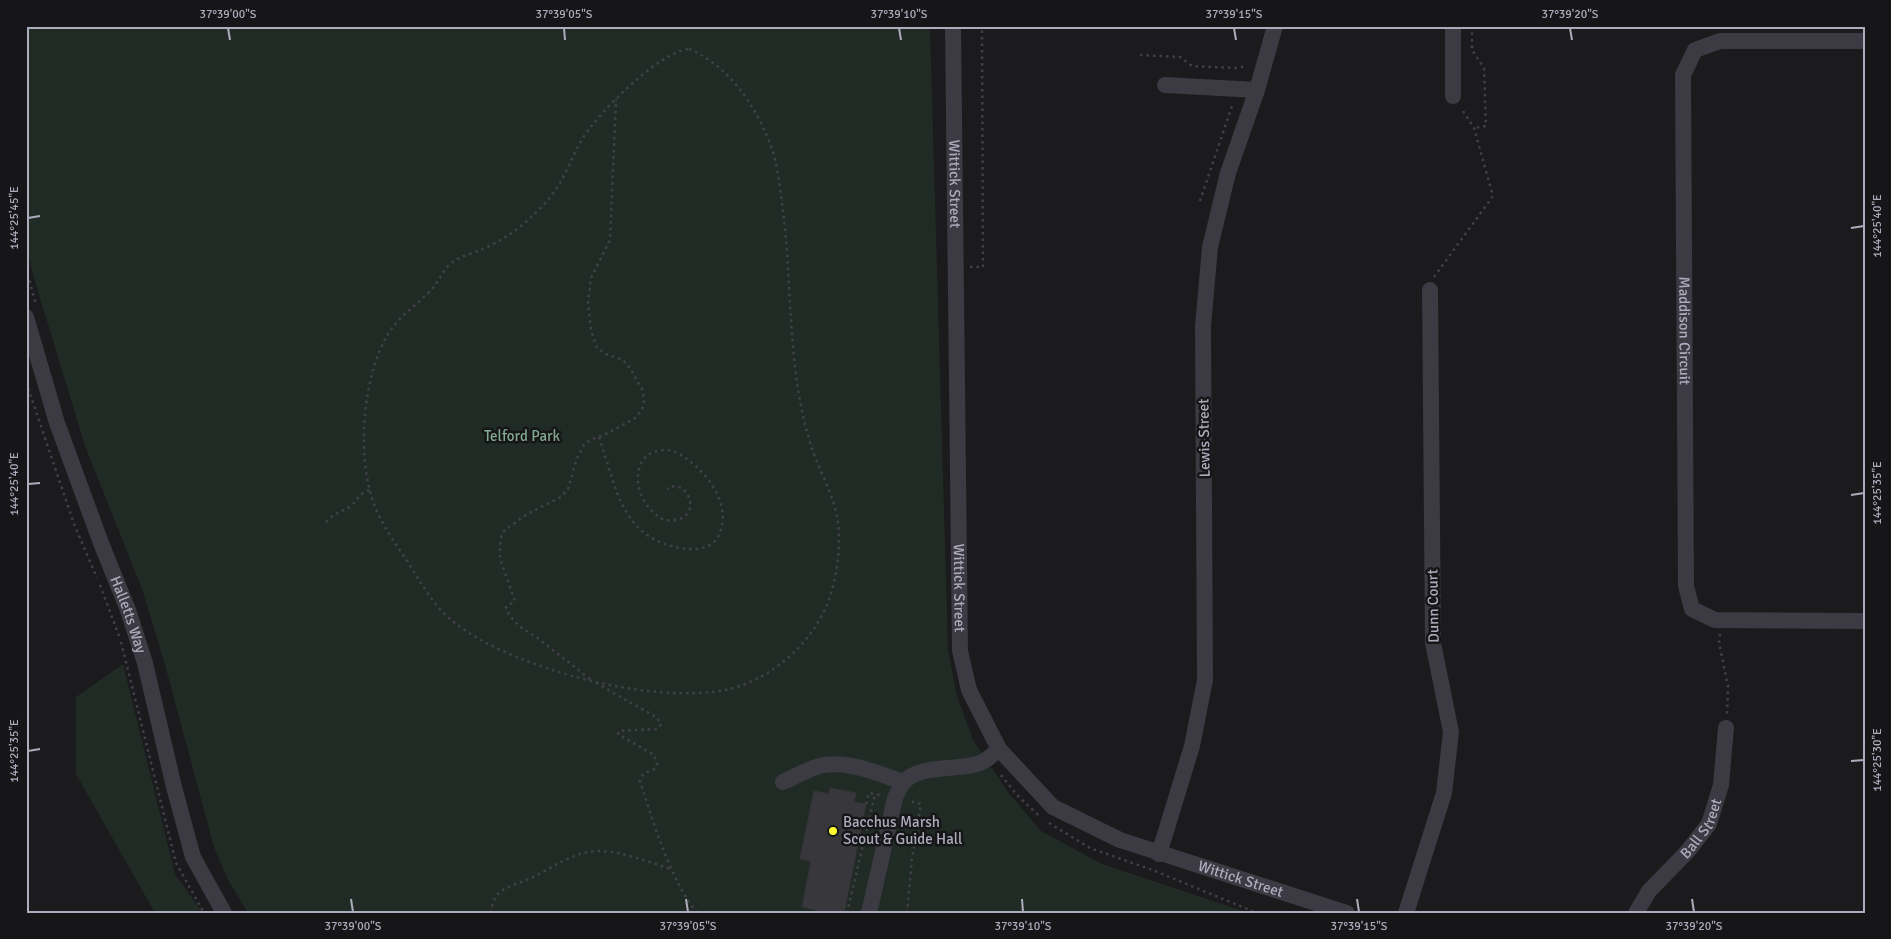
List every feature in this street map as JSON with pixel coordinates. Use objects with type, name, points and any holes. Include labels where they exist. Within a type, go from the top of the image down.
[{"type":"street","name":"Wittick Street","points":[[953,26],[960,651],[969,690],[998,749],[1053,807],[1120,840],[1347,913]]},
{"type":"street","name":"Lewis Street","points":[[1159,854],[1192,746],[1205,680],[1203,326],[1210,246],[1228,173],[1257,90],[1275,26]]},
{"type":"street","points":[[1453,26],[1453,96]]},
{"type":"street","name":"Maddison Circuit","points":[[1865,41],[1720,41],[1694,50],[1683,75],[1686,586],[1692,609],[1715,620],[1865,621]]},
{"type":"street","points":[[1165,85],[1257,90]]},
{"type":"street","name":"Dunn Court","points":[[1406,913],[1444,793],[1451,732],[1432,643],[1430,290]]},
{"type":"street","name":"Halletts Way","points":[[26,317],[58,423],[101,543],[128,610],[145,664],[174,787],[193,857],[224,913]]},
{"type":"street","name":"Ball Street","points":[[1636,913],[1650,891],[1687,852],[1709,824],[1721,785],[1726,728]]},
{"type":"street","points":[[869,913],[895,798],[903,782],[912,774],[979,763],[988,759],[998,749]]},
{"type":"street","points":[[783,782],[816,766],[834,764],[852,766],[903,782]]},
{"type":"path","points":[[956,267],[983,267],[982,26]]},
{"type":"path","points":[[1472,26],[1472,50],[1484,68],[1486,126],[1474,128]]},
{"type":"path","points":[[681,50],[695,51],[719,68],[743,92],[761,123],[773,151],[788,254],[790,330],[796,382],[810,445],[834,499],[840,540],[836,570],[823,616],[793,654],[776,667],[752,681],[732,688],[700,693],[633,689],[552,670],[479,640],[453,622],[436,606],[382,524],[370,490],[365,455],[365,424],[371,378],[387,335],[396,323],[434,288],[450,263],[489,246],[512,233],[539,210],[558,188],[584,137],[598,117],[616,97],[668,56],[681,50]]},
{"type":"path","points":[[1140,55],[1180,56],[1192,66],[1237,68],[1247,66]]},
{"type":"path","points":[[1200,200],[1236,89],[1250,59]]},
{"type":"path","points":[[1430,290],[1435,273],[1493,196],[1474,128],[1453,96]]},
{"type":"path","points":[[616,97],[610,240],[591,278],[588,303],[591,330],[597,348],[606,354],[623,360],[639,383],[644,398],[642,411],[634,419],[590,440],[584,445],[577,458],[568,489],[561,497],[512,524],[502,534],[500,558],[515,601],[506,607],[509,615],[519,626],[593,681],[656,717],[661,724],[656,729],[625,731],[618,734],[656,758],[655,769],[643,774],[640,781],[672,870],[681,888],[698,913]]},
{"type":"path","points":[[26,382],[74,524],[120,640],[176,863],[204,913]]},
{"type":"path","points":[[598,437],[620,501],[631,520],[640,529],[661,542],[690,550],[705,547],[714,542],[720,529],[722,509],[719,497],[709,478],[683,456],[671,450],[650,453],[642,459],[638,468],[637,478],[640,492],[646,505],[664,520],[685,518],[690,509],[684,489],[677,485],[672,485],[667,489]]},
{"type":"path","points":[[326,522],[333,515],[352,505],[360,494],[370,490]]},
{"type":"path","points":[[1722,620],[1719,644],[1728,686],[1726,728]]},
{"type":"path","points":[[866,804],[868,793],[921,804],[912,859],[907,913]]},
{"type":"path","points":[[847,913],[875,794]]},
{"type":"path","points":[[491,913],[492,904],[498,893],[529,880],[570,857],[587,852],[602,851],[625,855],[672,870]]},
{"type":"green space","name":"Telford Park","points":[[26,26],[930,26],[948,649],[957,696],[973,740],[1008,792],[1041,831],[1102,864],[1249,913],[248,913],[227,878],[214,847],[165,665],[142,589],[85,446],[33,275],[26,245]]},
{"type":"green space","points":[[123,664],[175,874],[203,913],[155,913],[76,774],[76,697]]},
{"type":"building","name":"Bacchus Marsh Scout & Guide Hall","points":[[830,788],[856,793],[854,802],[866,804],[844,913],[830,913],[802,907],[811,861],[800,859],[814,791],[829,794]]},
{"type":"place","name":"Bacchus Marsh Scout & Guide Hall","points":[[833,831]]}]
